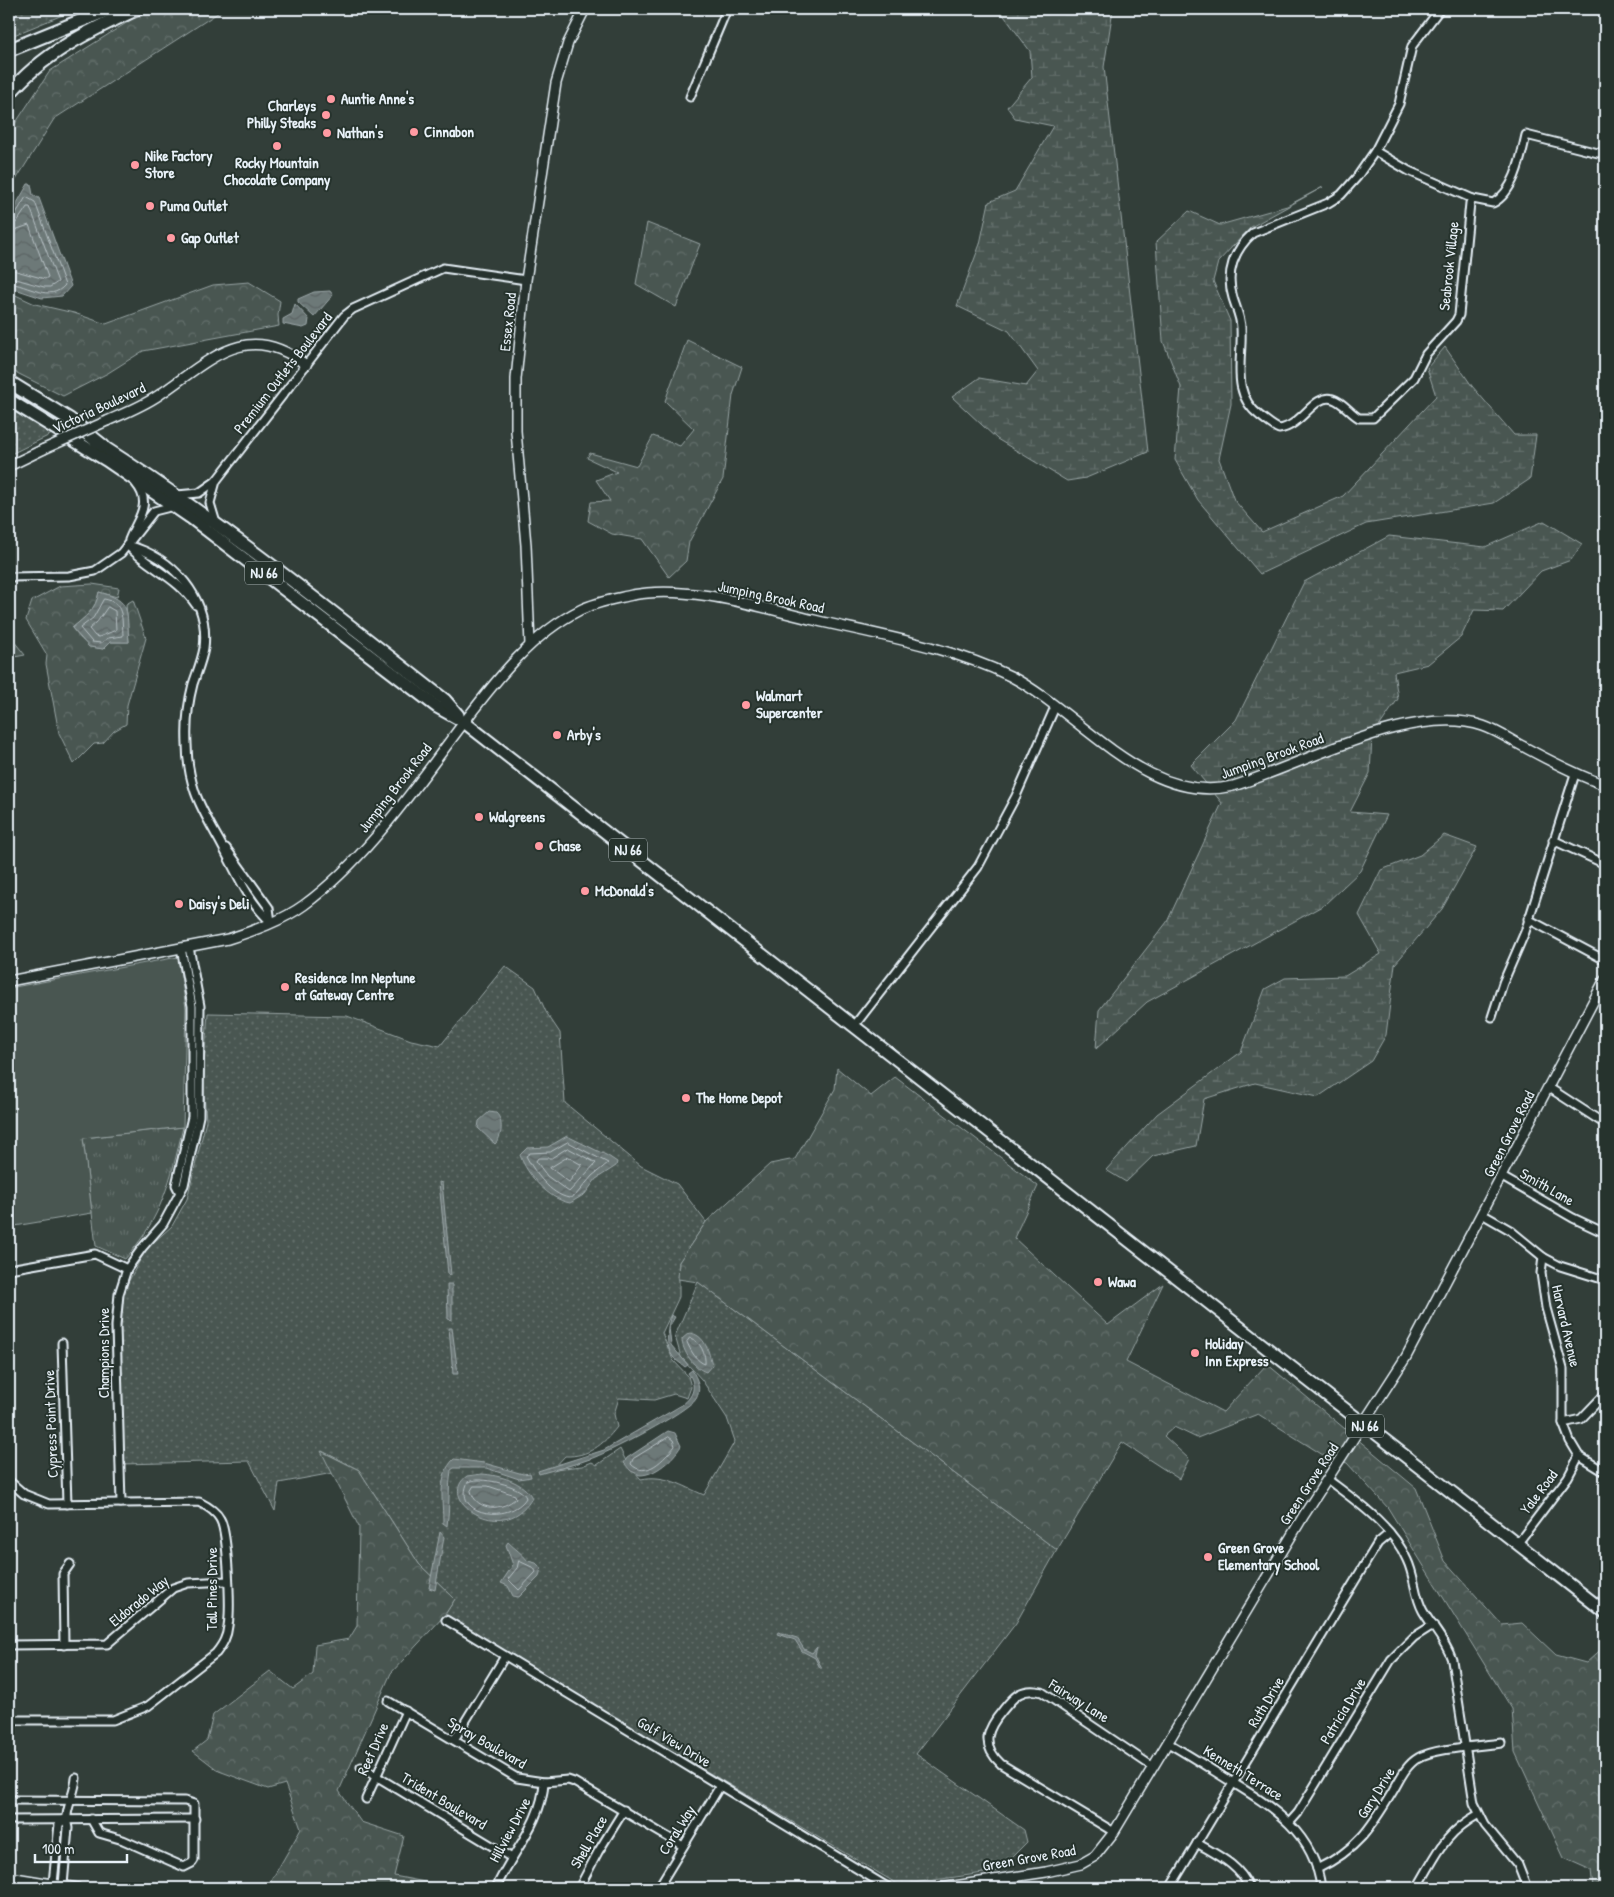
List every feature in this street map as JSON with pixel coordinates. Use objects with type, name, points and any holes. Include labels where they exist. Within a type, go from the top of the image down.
[{"type":"highway","points":[[9,50],[110,9]]},
{"type":"highway","points":[[9,94],[30,71],[54,53],[136,9]]},
{"type":"highway","points":[[9,382],[70,419],[103,446]]},
{"type":"highway","name":"NJ 66","points":[[9,389],[103,446],[176,501],[437,706],[464,722],[1605,1612]]},
{"type":"highway","name":"NJ 66","points":[[9,400],[126,473],[216,523],[445,700],[464,722]]},
{"type":"street","name":"Essex Road","points":[[530,646],[526,545],[515,397],[526,280],[558,73],[571,36],[585,9]]},
{"type":"street","points":[[690,97],[727,9]]},
{"type":"street","name":"Seabrook Village","points":[[1440,9],[1412,46],[1399,104],[1375,151],[1341,195],[1328,203],[1263,228],[1244,241],[1234,257],[1230,274],[1230,289],[1241,326],[1238,373],[1243,395],[1253,410],[1274,427],[1280,429],[1293,425],[1314,405],[1327,398],[1335,400],[1358,418],[1370,419],[1414,378],[1423,359],[1459,314],[1470,203],[1473,200]]},
{"type":"street","points":[[1375,151],[1417,175],[1473,200],[1493,203],[1505,193],[1520,160],[1526,135],[1598,153],[1605,151]]},
{"type":"street","name":"Premium Outlets Boulevard","points":[[9,577],[87,574],[110,563],[154,511],[199,492],[216,481],[350,311],[431,271],[448,268],[526,280]]},
{"type":"street","name":"Victoria Boulevard","points":[[9,466],[147,403],[209,358],[227,350],[247,346],[268,347],[290,354],[306,365]]},
{"type":"street","points":[[126,473],[141,491],[145,502],[127,545],[138,557],[180,585],[200,611],[204,641],[189,701],[187,722],[187,754],[197,797],[247,891],[261,913],[271,922]]},
{"type":"street","name":"Premium Outlets Boulevard","points":[[216,481],[210,503],[216,523]]},
{"type":"street","name":"Jumping Brook Road","points":[[9,981],[228,939],[271,922],[303,905],[363,850],[504,671],[530,646],[570,616],[594,604],[643,594],[686,594],[759,607],[936,650],[1008,676],[1055,707],[1138,767],[1164,781],[1190,788],[1217,790],[1233,786],[1372,734],[1402,727],[1454,720],[1490,728],[1575,774],[1605,785]]},
{"type":"street","points":[[854,1026],[978,867],[1016,796],[1055,707]]},
{"type":"street","points":[[1492,1017],[1528,919],[1575,774]]},
{"type":"street","points":[[1553,840],[1605,864]]},
{"type":"street","points":[[1528,919],[1605,960]]},
{"type":"street","name":"Champions Drive","points":[[121,1503],[116,1326],[119,1294],[127,1269],[163,1224],[179,1191],[184,1185],[199,1116],[199,1000],[185,947]]},
{"type":"street","name":"Champions Drive","points":[[179,1191],[176,1185],[192,1117],[190,1001],[185,947]]},
{"type":"street","name":"Green Grove Road","points":[[941,1888],[1046,1872],[1081,1864],[1094,1856],[1114,1832],[1327,1479],[1406,1357],[1605,979]]},
{"type":"street","points":[[190,1001],[199,1000]]},
{"type":"street","points":[[1548,1087],[1605,1124]]},
{"type":"street","name":"Smith Lane","points":[[1502,1177],[1573,1218],[1605,1233]]},
{"type":"street","points":[[1482,1214],[1510,1230],[1543,1257],[1560,1266],[1605,1280]]},
{"type":"street","points":[[9,1269],[95,1254],[127,1269]]},
{"type":"street","name":"Harvard Avenue","points":[[1543,1257],[1541,1273],[1546,1308],[1563,1369],[1563,1423],[1570,1441],[1580,1456],[1605,1472]]},
{"type":"street","name":"Cypress Point Drive","points":[[62,1343],[67,1504]]},
{"type":"street","points":[[1563,1423],[1580,1419],[1605,1394]]},
{"type":"street","name":"Yale Road","points":[[1518,1543],[1568,1477],[1580,1456]]},
{"type":"street","points":[[1327,1479],[1390,1533],[1408,1561],[1420,1605],[1447,1645],[1452,1660],[1471,1790],[1479,1814],[1494,1836],[1514,1859],[1527,1888]]},
{"type":"street","name":"Tall Pines Drive","points":[[9,1481],[24,1494],[49,1504],[199,1502],[210,1508],[220,1518],[226,1534],[229,1624],[224,1643],[216,1653],[148,1706],[113,1720],[9,1720]]},
{"type":"street","name":"Ruth Drive","points":[[1170,1888],[1368,1559],[1378,1544],[1390,1533]]},
{"type":"street","points":[[64,1645],[63,1574],[70,1564]]},
{"type":"street","name":"Eldorado Way","points":[[9,1645],[107,1644],[173,1588],[188,1583],[227,1581]]},
{"type":"street","name":"Golf View Drive","points":[[446,1620],[889,1888]]},
{"type":"street","name":"Patricia Drive","points":[[1290,1822],[1298,1813],[1391,1660],[1414,1637],[1433,1624]]},
{"type":"street","points":[[454,1740],[506,1656]]},
{"type":"street","name":"Fairway Lane","points":[[1114,1832],[1001,1764],[990,1750],[988,1732],[991,1724],[1015,1694],[1033,1690],[1042,1692],[1153,1767]]},
{"type":"street","name":"Spray Boulevard","points":[[388,1701],[517,1778],[544,1782],[568,1780],[574,1782],[683,1846]]},
{"type":"street","name":"Reef Drive","points":[[366,1799],[406,1711]]},
{"type":"street","name":"Kenneth Terrace","points":[[1168,1743],[1269,1804],[1290,1822],[1307,1846],[1317,1869],[1320,1888]]},
{"type":"street","name":"Gary Drive","points":[[1317,1869],[1343,1856],[1364,1837],[1405,1771],[1415,1760],[1432,1753],[1501,1743]]},
{"type":"street","name":"Trident Boulevard","points":[[361,1767],[512,1858]]},
{"type":"street","points":[[58,1885],[68,1828],[66,1819],[72,1801],[76,1778]]},
{"type":"street","name":"Hillview Drive","points":[[496,1888],[535,1818],[544,1794],[544,1782]]},
{"type":"street","name":"Coral Way","points":[[658,1888],[720,1786]]},
{"type":"street","points":[[9,1800],[185,1801],[194,1804],[194,1860],[184,1867],[123,1840],[99,1833],[91,1819]]},
{"type":"street","name":"Shell Place","points":[[579,1888],[598,1852],[624,1810]]},
{"type":"street","points":[[1417,1888],[1450,1834],[1479,1814]]},
{"type":"street","points":[[9,1820],[195,1819]]},
{"type":"street","points":[[1196,1843],[1232,1865],[1240,1872],[1249,1888]]},
{"type":"street","points":[[9,1877],[77,1888]]},
{"type":"green space","points":[[16,9],[77,9],[9,37],[9,12]]},
{"type":"green space","points":[[157,9],[224,9],[54,119],[9,191],[9,133],[50,71],[139,15]]},
{"type":"green space","points":[[999,9],[1113,9],[1104,67],[1148,452],[1086,478],[1067,481],[997,439],[952,397],[979,378],[1026,386],[1038,371],[1009,331],[957,306],[980,244],[989,202],[1015,191],[1053,126],[1015,118],[1007,107],[1032,77],[1030,51]]},
{"type":"green space","points":[[1323,187],[1251,227],[1218,262],[1213,281],[1230,321],[1231,404],[1219,459],[1234,500],[1262,532],[1343,496],[1436,396],[1427,368],[1445,347],[1472,386],[1514,435],[1536,435],[1530,479],[1494,503],[1366,524],[1260,574],[1198,500],[1175,460],[1181,387],[1163,341],[1156,242],[1189,211],[1220,225],[1287,206]]},
{"type":"green space","points":[[647,223],[700,244],[676,307],[636,284]]},
{"type":"green space","points":[[249,282],[280,301],[279,326],[143,351],[108,373],[63,396],[9,369],[9,292],[35,304],[74,313],[106,324],[213,285]]},
{"type":"green space","points":[[687,340],[742,367],[733,395],[723,479],[689,542],[686,561],[669,577],[642,539],[612,534],[588,521],[591,502],[610,501],[596,480],[617,472],[587,458],[590,453],[637,466],[653,436],[680,446],[694,429],[665,401]]},
{"type":"green space","points":[[9,409],[52,434],[9,455]]},
{"type":"green space","points":[[1544,521],[1582,544],[1571,560],[1541,571],[1503,611],[1474,610],[1461,637],[1428,664],[1394,672],[1398,699],[1372,737],[1370,773],[1350,812],[1387,815],[1360,871],[1324,905],[1147,1002],[1096,1049],[1099,1010],[1167,922],[1222,803],[1191,765],[1236,720],[1304,582],[1389,536],[1485,547]]},
{"type":"green space","points":[[92,584],[119,588],[117,597],[99,592],[93,608],[72,628],[82,640],[92,646],[103,649],[110,642],[129,642],[126,604],[133,600],[146,638],[127,705],[126,724],[114,731],[103,743],[94,744],[74,764],[59,733],[46,664],[47,655],[26,620],[32,601],[60,586]]},
{"type":"green space","points":[[9,635],[25,655],[9,658]]},
{"type":"green space","points":[[1444,835],[1477,847],[1442,909],[1395,964],[1386,1035],[1371,1061],[1318,1097],[1255,1083],[1204,1099],[1196,1146],[1153,1156],[1126,1182],[1106,1170],[1157,1114],[1241,1052],[1265,989],[1285,978],[1345,976],[1381,954],[1359,915],[1381,870],[1420,855]]},
{"type":"green space","points":[[178,957],[186,1008],[183,1127],[83,1138],[92,1213],[9,1227],[9,988]]},
{"type":"green space","points":[[505,966],[535,987],[546,1012],[560,1033],[565,1103],[641,1166],[677,1184],[706,1222],[679,1262],[679,1297],[662,1333],[673,1360],[688,1376],[691,1387],[687,1398],[674,1394],[654,1400],[619,1398],[614,1414],[617,1427],[612,1433],[588,1452],[565,1456],[553,1469],[582,1466],[592,1462],[597,1465],[620,1449],[627,1463],[641,1479],[666,1479],[704,1495],[735,1441],[727,1418],[702,1380],[681,1357],[675,1336],[698,1282],[1057,1550],[1016,1623],[916,1754],[1024,1830],[1027,1842],[998,1871],[899,1885],[444,1616],[455,1599],[419,1564],[359,1470],[322,1451],[333,1473],[279,1483],[275,1511],[249,1461],[121,1464],[116,1325],[124,1290],[146,1249],[172,1226],[187,1199],[206,1121],[203,1078],[208,1013],[347,1016],[411,1040],[440,1046]]},
{"type":"green space","points":[[837,1068],[871,1096],[895,1077],[1038,1186],[1014,1238],[1108,1325],[1163,1284],[1126,1362],[1223,1412],[1267,1364],[1416,1488],[1445,1561],[1502,1625],[1522,1623],[1556,1655],[1586,1663],[1605,1646],[1605,1888],[1593,1888],[1591,1870],[1564,1858],[1515,1752],[1512,1709],[1388,1508],[1347,1463],[1323,1455],[1258,1414],[1197,1438],[1174,1427],[1164,1436],[1189,1459],[1179,1479],[1122,1442],[1057,1550],[698,1282],[678,1279],[679,1262],[706,1222],[770,1164],[795,1159],[835,1089]]},
{"type":"green space","points":[[183,1127],[174,1164],[163,1197],[138,1244],[125,1259],[96,1246],[83,1138]]},
{"type":"green space","points":[[321,1451],[359,1470],[419,1564],[455,1599],[444,1616],[391,1673],[339,1791],[361,1822],[404,1836],[394,1876],[456,1888],[267,1888],[301,1829],[285,1784],[268,1789],[219,1771],[193,1751],[207,1740],[213,1715],[270,1671],[293,1689],[313,1674],[315,1645],[349,1639],[357,1626],[359,1527]]},
{"type":"water","points":[[28,184],[31,184],[33,195],[39,198],[71,286],[62,296],[42,298],[9,287],[9,217]]},
{"type":"water","points":[[330,291],[333,295],[314,317],[298,302],[298,299],[314,292]]},
{"type":"water","points":[[295,304],[309,319],[308,326],[303,328],[283,324],[283,319],[292,314]]},
{"type":"water","points":[[99,592],[118,599],[126,609],[129,642],[110,642],[103,649],[89,647],[72,628],[93,608]]},
{"type":"water","points":[[489,1112],[496,1113],[499,1116],[501,1124],[499,1138],[495,1144],[478,1128],[479,1121]]},
{"type":"water","points":[[567,1136],[617,1162],[616,1166],[596,1179],[585,1194],[570,1203],[554,1197],[539,1185],[523,1163],[520,1155],[527,1148],[548,1147]]},
{"type":"water","points":[[439,1182],[442,1183],[451,1275],[448,1274]]},
{"type":"water","points":[[447,1284],[452,1284],[452,1320],[448,1319]]},
{"type":"water","points":[[671,1315],[675,1317],[669,1327],[671,1345],[688,1365],[685,1367],[670,1353],[668,1325]]},
{"type":"water","points":[[449,1328],[452,1328],[458,1374],[453,1374]]},
{"type":"water","points":[[689,1333],[703,1340],[708,1349],[712,1365],[706,1372],[697,1367],[686,1354],[682,1339]]},
{"type":"water","points":[[692,1370],[696,1377],[699,1391],[696,1398],[679,1413],[647,1432],[599,1455],[539,1474],[538,1471],[604,1450],[682,1405],[692,1394],[693,1382],[688,1373]]},
{"type":"water","points":[[668,1431],[675,1433],[681,1446],[673,1456],[664,1465],[652,1472],[640,1475],[631,1471],[624,1463],[627,1458]]},
{"type":"water","points":[[454,1459],[484,1463],[523,1474],[530,1473],[531,1477],[519,1479],[486,1468],[454,1468],[451,1470],[450,1477],[447,1526],[443,1523],[442,1489],[445,1473]]},
{"type":"water","points":[[482,1474],[510,1480],[528,1492],[532,1498],[520,1512],[506,1519],[491,1519],[477,1514],[466,1506],[459,1496],[459,1486],[467,1476]]},
{"type":"water","points":[[440,1532],[444,1537],[435,1590],[429,1588]]},
{"type":"water","points":[[508,1542],[528,1561],[536,1563],[541,1568],[539,1577],[519,1597],[513,1596],[508,1586],[501,1583],[513,1565],[506,1545]]},
{"type":"water","points":[[778,1632],[797,1638],[804,1649],[812,1653],[817,1647],[815,1655],[822,1668],[820,1668],[815,1658],[802,1651],[795,1640],[777,1634]]},
{"type":"place","name":"Auntie Anne's","points":[[331,99]]},
{"type":"place","name":"Charleys Philly Steaks","points":[[326,115]]},
{"type":"place","name":"Cinnabon","points":[[414,132]]},
{"type":"place","name":"Nathan's","points":[[327,133]]},
{"type":"place","name":"Rocky Mountain Chocolate Company","points":[[277,146]]},
{"type":"place","name":"Nike Factory Store","points":[[135,165]]},
{"type":"place","name":"Puma Outlet","points":[[150,206]]},
{"type":"place","name":"Gap Outlet","points":[[171,238]]},
{"type":"place","name":"Walmart Supercenter","points":[[746,705]]},
{"type":"place","name":"Arby's","points":[[557,735]]},
{"type":"place","name":"Walgreens","points":[[479,817]]},
{"type":"place","name":"Chase","points":[[539,846]]},
{"type":"place","name":"McDonald's","points":[[585,891]]},
{"type":"place","name":"Daisy's Deli","points":[[179,904]]},
{"type":"place","name":"Residence Inn Neptune at Gateway Centre","points":[[285,987]]},
{"type":"place","name":"The Home Depot","points":[[686,1098]]},
{"type":"place","name":"Wawa","points":[[1098,1282]]},
{"type":"place","name":"Holiday Inn Express","points":[[1195,1353]]},
{"type":"place","name":"Green Grove Elementary School","points":[[1208,1557]]}]
